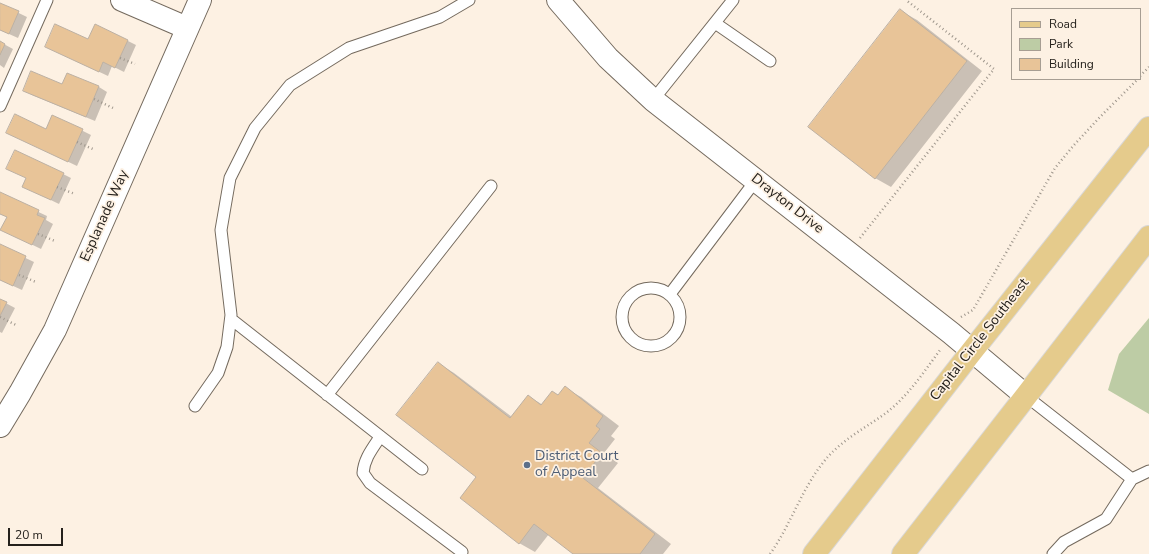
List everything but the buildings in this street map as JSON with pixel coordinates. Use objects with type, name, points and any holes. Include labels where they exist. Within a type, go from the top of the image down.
[{"type":"main road","name":"Capital Circle Southeast","points":[[814,554],[972,350],[1149,128]]},
{"type":"main road","points":[[902,554],[1149,238]]},
{"type":"street","points":[[122,0],[187,28]]},
{"type":"street","name":"Esplanade Way","points":[[0,426],[55,330],[200,0]]},
{"type":"street","name":"Drayton Drive","points":[[558,0],[608,58],[653,100],[972,350],[1026,396]]},
{"type":"lane","points":[[0,106],[47,0]]},
{"type":"lane","points":[[195,406],[218,373],[227,347],[231,315],[222,230],[230,178],[255,128],[290,84],[349,48],[440,17],[469,0]]},
{"type":"lane","points":[[653,100],[733,0]]},
{"type":"lane","points":[[715,23],[770,60]]},
{"type":"lane","points":[[670,294],[756,180]]},
{"type":"lane","points":[[327,395],[491,186]]},
{"type":"lane","points":[[651,287],[661,289],[670,294],[680,311],[680,321],[677,331],[670,339],[662,344],[652,346],[642,345],[633,340],[625,331],[622,322],[622,311],[632,294],[641,289],[651,287]]},
{"type":"lane","points":[[231,319],[422,469]]},
{"type":"lane","points":[[1026,396],[1132,479]]},
{"type":"lane","points":[[380,437],[369,453],[364,464],[363,473],[370,483],[462,552]]},
{"type":"lane","points":[[1053,554],[1064,542],[1106,519],[1132,479],[1149,471]]},
{"type":"path","points":[[860,238],[994,70],[906,0]]},
{"type":"path","points":[[120,58],[135,64]]},
{"type":"path","points":[[1141,75],[1149,67]]},
{"type":"path","points":[[94,99],[113,108]]},
{"type":"path","points":[[77,142],[94,150]]},
{"type":"path","points":[[57,187],[75,194]]},
{"type":"path","points":[[38,234],[55,241]]},
{"type":"path","points":[[19,275],[36,282]]},
{"type":"path","points":[[0,317],[16,325]]},
{"type":"green space","points":[[1149,318],[1149,414],[1108,390],[1119,354]]},
{"type":"place","name":"District Court of Appeal","points":[[527,465]]}]
